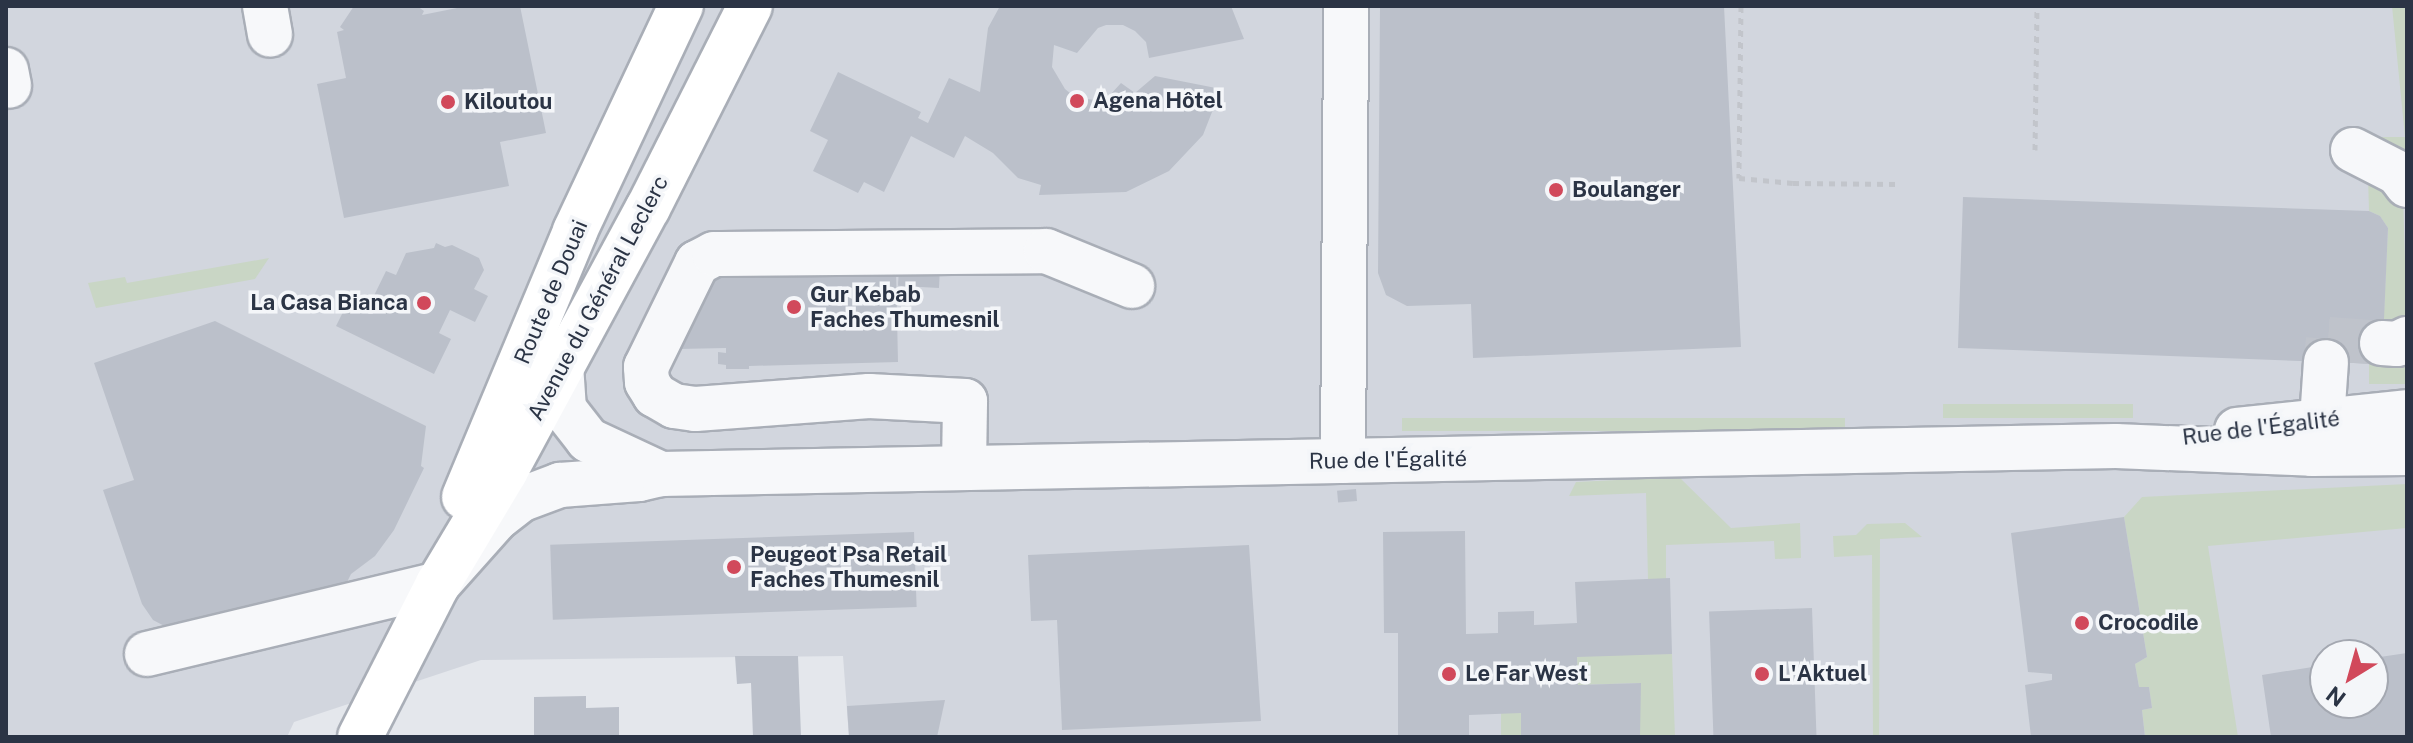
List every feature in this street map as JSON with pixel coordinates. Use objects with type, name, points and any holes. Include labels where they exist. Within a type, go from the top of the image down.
[{"type":"main road","name":"Route de Douai","points":[[438,584],[469,482],[575,231],[681,6]]},
{"type":"main road","name":"Avenue du Général Leclerc","points":[[438,584],[505,472],[648,208],[750,6]]},
{"type":"main road","points":[[362,735],[438,584]]},
{"type":"street","points":[[1343,461],[1346,6]]},
{"type":"street","points":[[2353,150],[2398,173],[2407,185]]},
{"type":"street","points":[[964,467],[965,401],[869,396],[695,409],[674,406],[655,395],[647,382],[646,367],[697,263],[714,254],[1046,251],[1132,286]]},
{"type":"street","points":[[2322,420],[2326,362]]},
{"type":"street","name":"Rue de l'Égalité","points":[[561,365],[564,409],[588,440],[661,474]]},
{"type":"street","name":"Rue de l'Égalité","points":[[2116,446],[2407,412]]},
{"type":"street","name":"Rue de l'Égalité","points":[[438,584],[496,519],[520,500],[560,485],[639,479],[661,474],[2116,446],[2312,454],[2407,453]]},
{"type":"street","points":[[147,654],[438,584]]},
{"type":"path","points":[[1741,6],[1739,178],[1793,183],[1898,184]]},
{"type":"path","points":[[2035,150],[2037,6]]},
{"type":"shaded area","points":[[6,6],[2407,6],[2407,737],[849,737],[843,656],[481,660],[294,722],[287,737],[6,737]]},
{"type":"green space","points":[[2392,6],[2407,6],[2407,168],[2373,137],[2405,137]]},
{"type":"green space","points":[[2368,176],[2403,195],[2407,322],[2383,331],[2388,228],[2380,216],[2369,211]]},
{"type":"green space","points":[[269,258],[255,279],[96,308],[88,283],[125,277],[127,283]]},
{"type":"green space","points":[[2369,362],[2407,362],[2407,384],[2369,384]]},
{"type":"green space","points":[[1943,404],[2133,404],[2133,418],[1943,418]]},
{"type":"green space","points":[[1402,418],[1845,418],[1845,431],[1402,431]]},
{"type":"green space","points":[[1679,477],[1731,528],[1800,523],[1801,558],[1775,559],[1774,541],[1666,545],[1666,579],[1648,579],[1646,493],[1569,496],[1576,482]]},
{"type":"green space","points":[[2407,484],[2407,528],[2208,546],[2238,737],[2145,737],[2142,710],[2152,708],[2149,687],[2139,687],[2135,664],[2147,657],[2124,517],[2142,497]]},
{"type":"green space","points":[[1905,523],[1922,537],[1880,539],[1879,737],[1873,737],[1872,555],[1834,557],[1833,536],[1856,535],[1867,524]]},
{"type":"green space","points":[[1672,654],[1675,737],[1640,737],[1640,683],[1578,685],[1577,655]]},
{"type":"green space","points":[[1501,713],[1521,713],[1521,737],[1501,737]]},
{"type":"building","points":[[354,6],[417,6],[424,11],[422,15],[467,6],[520,6],[546,133],[500,142],[509,186],[344,218],[317,84],[346,78],[337,32],[344,30],[340,27]]},
{"type":"building","name":"Agena Hôtel","points":[[1000,6],[1231,6],[1244,39],[1149,58],[1146,42],[1135,31],[1123,25],[1106,25],[1098,28],[1077,53],[1054,45],[1052,67],[1065,89],[1076,98],[1096,100],[1110,95],[1121,83],[1135,93],[1155,76],[1221,89],[1203,135],[1169,171],[1126,192],[1039,195],[1041,185],[1018,178],[993,153],[965,136],[954,158],[911,136],[884,192],[864,182],[858,193],[813,171],[828,140],[810,131],[838,72],[921,112],[918,118],[928,123],[949,78],[980,92],[988,28]]},
{"type":"building","name":"Boulanger","points":[[1380,6],[1724,6],[1741,347],[1473,358],[1471,304],[1407,306],[1386,295],[1378,273]]},
{"type":"building","points":[[1963,197],[2369,211],[2380,216],[2388,228],[2382,364],[1958,348]]},
{"type":"building","points":[[436,243],[445,247],[452,245],[479,258],[484,270],[474,289],[488,296],[475,322],[450,310],[439,333],[451,339],[434,374],[336,326],[349,300],[367,310],[386,271],[396,275],[406,253],[434,248]]},
{"type":"building","points":[[899,266],[940,268],[939,288],[898,286]]},
{"type":"building","name":"Gur Kebab Faches Thumesnil","points":[[896,270],[898,362],[726,369],[726,365],[718,364],[718,352],[726,353],[726,348],[678,349],[706,278],[730,278],[730,274]]},
{"type":"building","points":[[215,321],[426,426],[421,466],[424,468],[394,530],[375,556],[351,574],[324,629],[172,630],[153,620],[142,604],[103,490],[134,480],[94,363]]},
{"type":"building","points":[[1356,489],[1357,501],[1338,503],[1337,491]]},
{"type":"building","name":"Crocodile","points":[[2124,517],[2147,657],[2135,664],[2139,687],[2149,687],[2152,708],[2142,710],[2145,737],[2031,737],[2025,685],[2052,680],[2052,674],[2028,672],[2011,533]]},
{"type":"building","points":[[1465,531],[1466,634],[1498,633],[1498,612],[1534,611],[1534,625],[1577,623],[1575,582],[1670,578],[1672,654],[1577,657],[1578,685],[1641,683],[1640,737],[1521,737],[1521,713],[1469,715],[1469,737],[1398,737],[1398,633],[1384,633],[1383,532]]},
{"type":"building","points":[[914,532],[917,607],[553,620],[550,545]]},
{"type":"building","points":[[1249,545],[1261,721],[1062,730],[1057,620],[1031,621],[1028,555]]},
{"type":"building","name":"L'Aktuel","points":[[1812,608],[1817,737],[1713,737],[1709,612]]},
{"type":"building","points":[[2407,653],[2407,737],[2271,737],[2262,675],[2309,668],[2309,719],[2389,719],[2389,656]]},
{"type":"building","points":[[735,656],[798,656],[801,736],[753,737],[751,683],[737,684]]},
{"type":"building","points":[[586,696],[586,708],[619,707],[619,737],[534,737],[534,697]]},
{"type":"building","points":[[945,700],[937,737],[849,737],[847,706]]},
{"type":"tunnel","points":[[2326,362],[2328,339],[2382,343]]},
{"type":"place","name":"Agena Hôtel","points":[[1077,101]]},
{"type":"place","name":"Kiloutou","points":[[448,102]]},
{"type":"place","name":"Boulanger","points":[[1556,190]]},
{"type":"place","name":"La Casa Bianca","points":[[424,303]]},
{"type":"place","name":"Gur Kebab Faches Thumesnil","points":[[794,307]]},
{"type":"place","name":"Peugeot Psa Retail Faches Thumesnil","points":[[734,567]]},
{"type":"place","name":"Crocodile","points":[[2082,623]]},
{"type":"place","name":"Le Far West","points":[[1449,674]]},
{"type":"place","name":"L'Aktuel","points":[[1762,674]]}]
